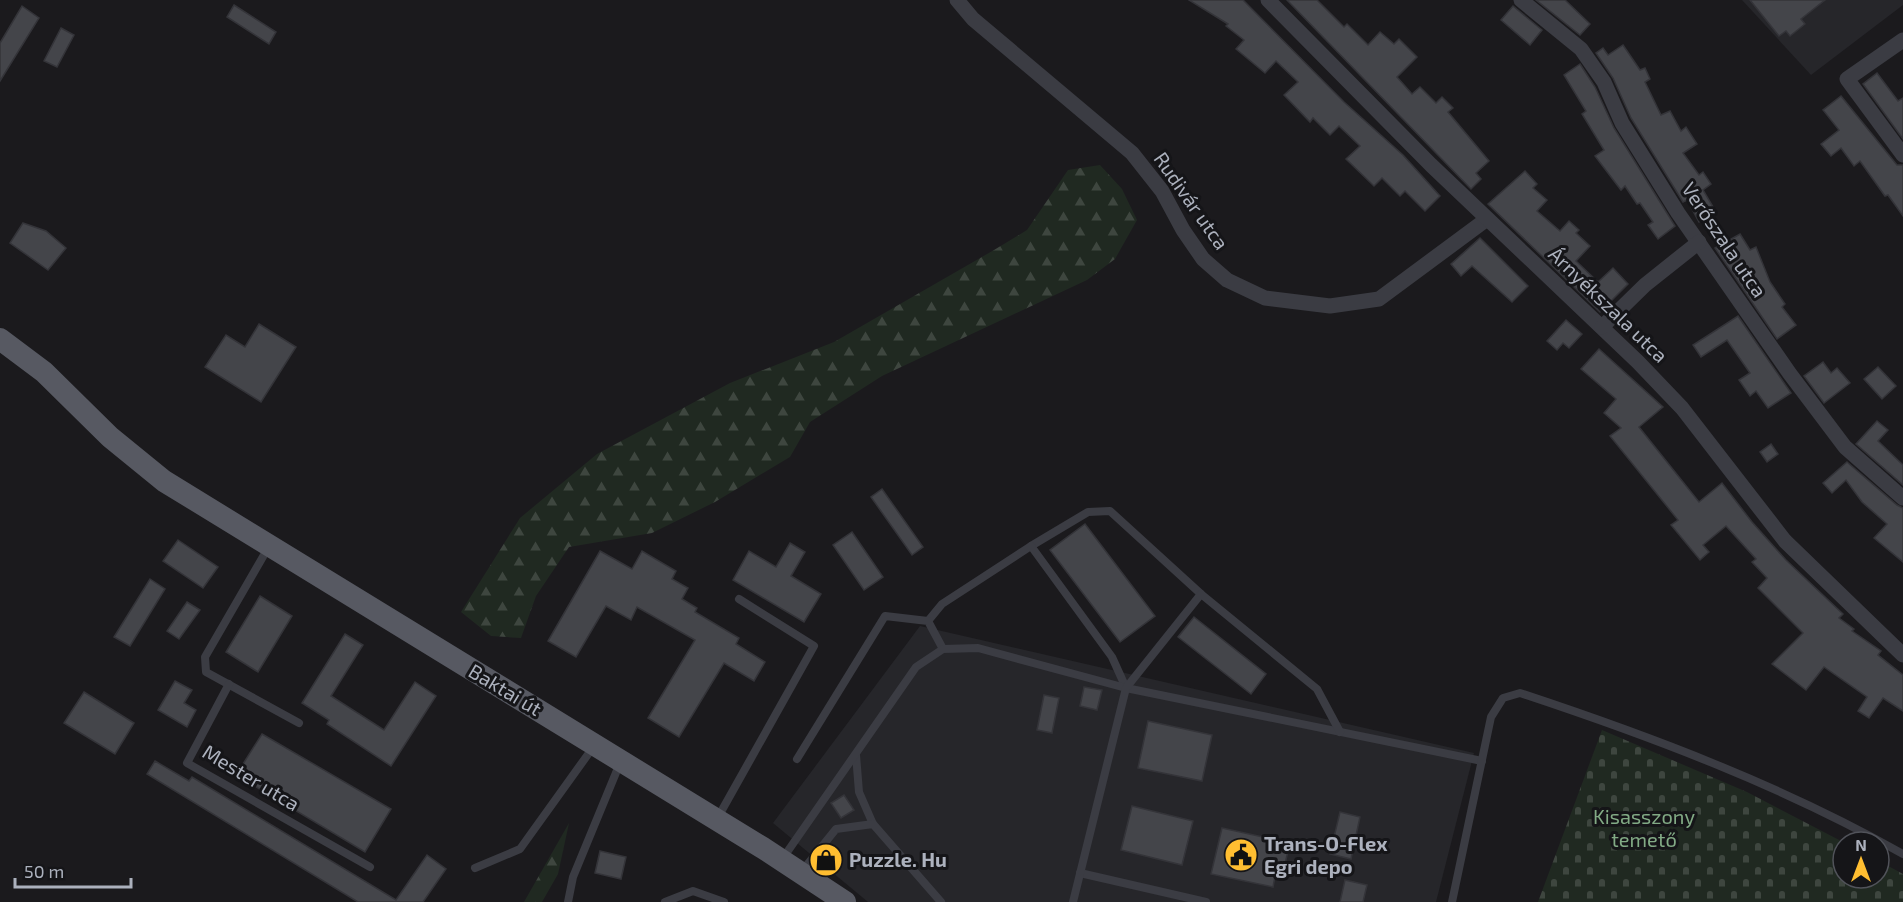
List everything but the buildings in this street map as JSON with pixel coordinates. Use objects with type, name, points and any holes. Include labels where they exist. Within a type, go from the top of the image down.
[{"type":"main road","name":"Baktai út","points":[[0,339],[44,372],[110,437],[164,481],[782,860],[801,872],[820,890],[845,902]]},
{"type":"street","name":"Rudivár utca","points":[[957,0],[973,19],[1132,153],[1162,191],[1182,230],[1203,259],[1227,280],[1265,298],[1330,306],[1379,299],[1486,219]]},
{"type":"street","name":"Árnyékszala utca","points":[[1268,0],[1486,219],[1602,327],[1682,408],[1785,540],[1903,655]]},
{"type":"street","name":"Verőszala utca","points":[[1521,0],[1581,49],[1604,82],[1622,123],[1699,242],[1790,374],[1845,447],[1903,498]]},
{"type":"street","points":[[1903,40],[1847,79],[1903,155]]},
{"type":"street","points":[[1602,327],[1645,285],[1699,242]]},
{"type":"lane","points":[[928,621],[942,604],[1031,546],[1088,512],[1110,511],[1201,594],[1317,689],[1340,732]]},
{"type":"lane","points":[[1031,546],[1112,657],[1126,688]]},
{"type":"lane","points":[[269,547],[205,657],[206,672],[299,723]]},
{"type":"lane","points":[[1073,902],[1126,688],[1201,594]]},
{"type":"lane","points":[[717,820],[814,646],[739,599]]},
{"type":"lane","points":[[797,759],[885,616],[928,621]]},
{"type":"lane","points":[[928,621],[943,649]]},
{"type":"lane","points":[[782,860],[916,667],[943,649],[978,648],[1126,688],[1482,761]]},
{"type":"lane","name":"Mester utca","points":[[230,684],[187,763],[370,867]]},
{"type":"lane","points":[[1452,902],[1491,717],[1503,698],[1520,693],[1650,739],[1842,819],[1903,854]]},
{"type":"lane","points":[[476,868],[520,849],[594,745]]},
{"type":"lane","points":[[856,755],[860,792],[873,824],[941,902]]},
{"type":"lane","points":[[568,902],[573,877],[620,761]]},
{"type":"lane","points":[[801,872],[836,829],[873,824]]},
{"type":"lane","points":[[1080,873],[1206,902]]},
{"type":"lane","points":[[665,902],[693,891],[724,902]]},
{"type":"shaded area","points":[[1742,0],[1903,0],[1903,5],[1811,75]]},
{"type":"shaded area","points":[[920,626],[1474,753],[1436,902],[868,902],[773,823]]},
{"type":"green space","points":[[1100,165],[1122,189],[1137,220],[1115,259],[1087,280],[882,376],[810,422],[790,457],[715,502],[652,533],[569,547],[536,596],[521,638],[491,636],[461,612],[520,518],[597,454],[730,383],[834,342],[1027,230],[1068,170]]},
{"type":"green space","name":"Kisasszony temető","points":[[1602,730],[1747,792],[1831,836],[1831,890],[1891,890],[1891,868],[1903,874],[1903,902],[1538,902]]},
{"type":"green space","points":[[569,823],[558,874],[542,902],[524,902]]},
{"type":"place","name":"Trans-O-Flex Egri depo","points":[[1241,855]]},
{"type":"place","name":"Puzzle. Hu","points":[[826,860]]}]
